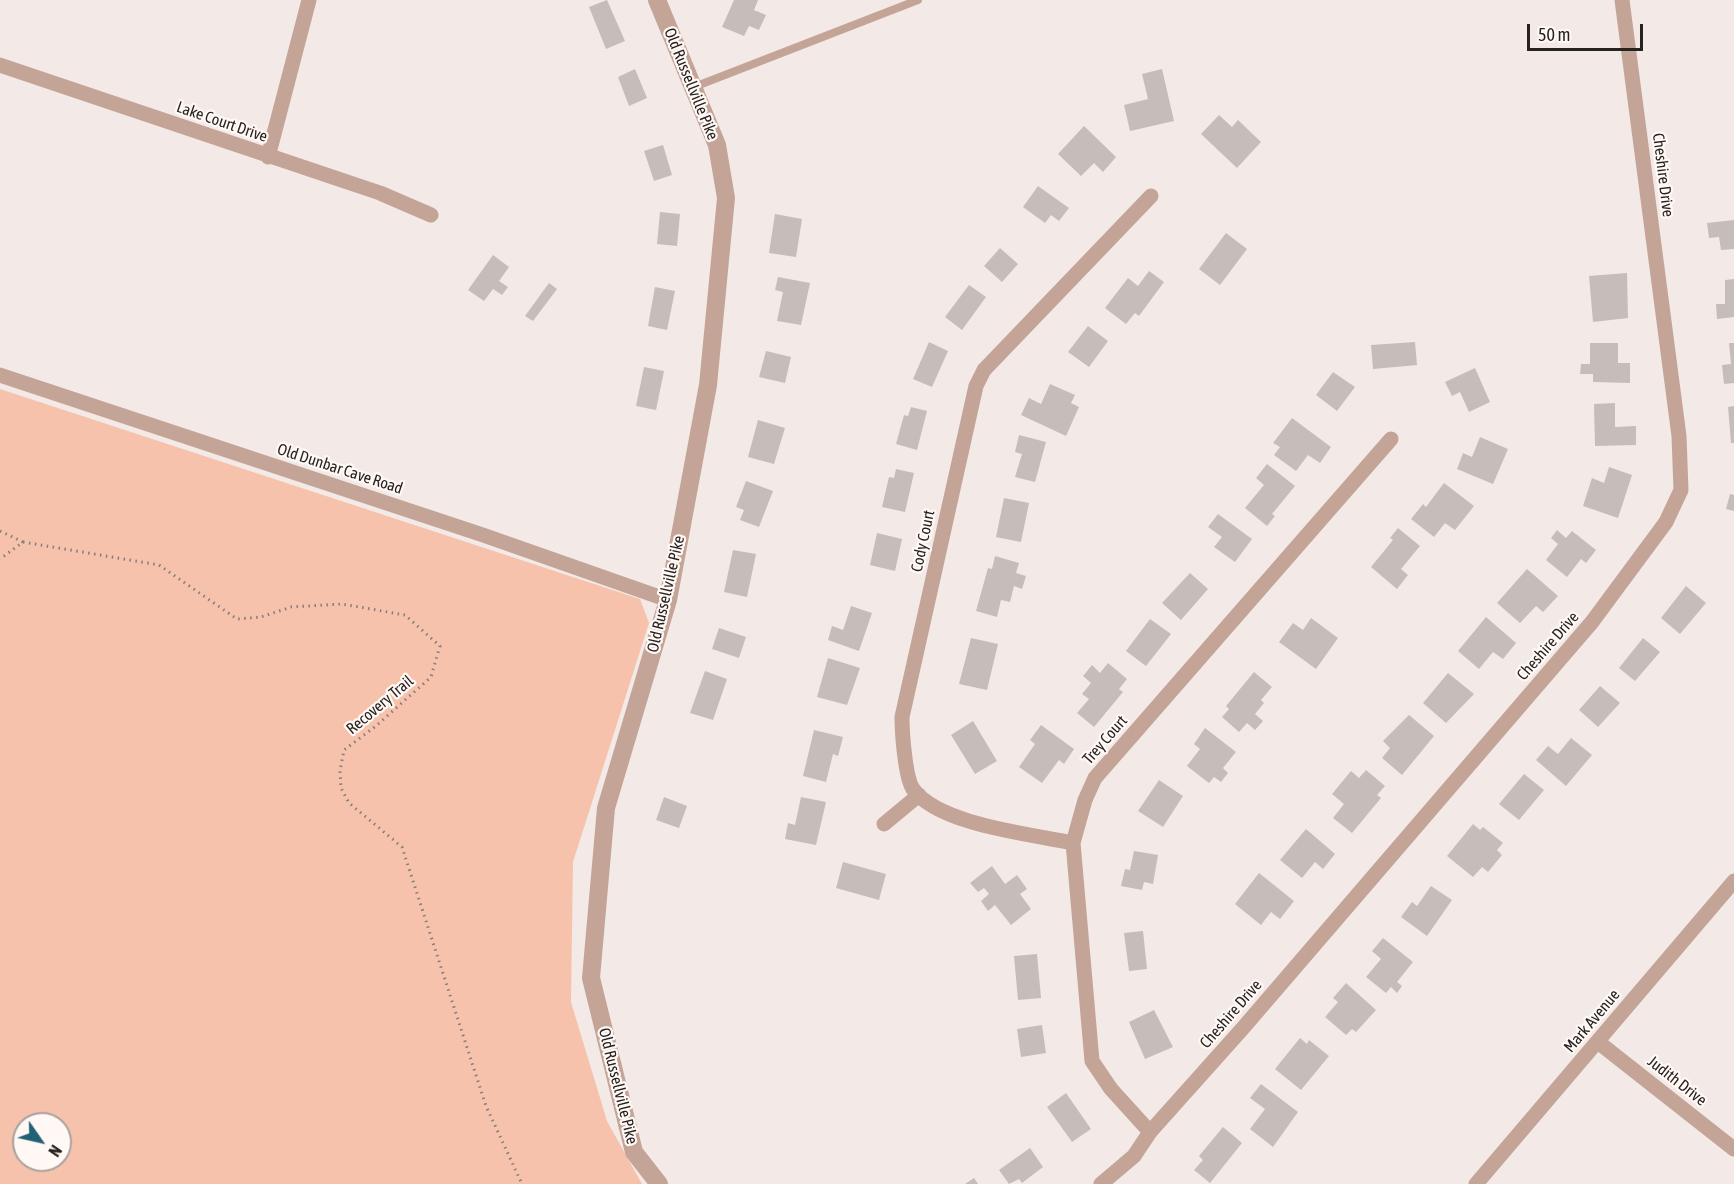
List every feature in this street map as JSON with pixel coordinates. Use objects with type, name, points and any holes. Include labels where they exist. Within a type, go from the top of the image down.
[{"type":"street","points":[[268,157],[309,0]]},
{"type":"street","name":"Old Russellville Pike","points":[[657,0],[717,145],[726,198],[708,385],[668,600],[606,808],[591,978],[634,1152],[659,1184]]},
{"type":"street","name":"Cheshire Drive","points":[[1101,1184],[1134,1156],[1150,1132],[1244,1029],[1592,622],[1666,522],[1682,490],[1679,436],[1622,0]]},
{"type":"street","name":"Lake Court Drive","points":[[0,65],[380,193],[431,215]]},
{"type":"street","name":"Cody Court","points":[[919,795],[912,788],[902,742],[902,717],[976,386],[984,370],[1151,196]]},
{"type":"street","name":"Old Dunbar Cave Road","points":[[0,375],[472,531],[668,600]]},
{"type":"street","name":"Trey Court","points":[[1150,1132],[1111,1089],[1092,1061],[1073,843],[1085,800],[1095,778],[1391,440]]},
{"type":"street","points":[[885,825],[919,795],[954,816],[1073,843]]},
{"type":"street","name":"Mark Avenue","points":[[1476,1184],[1734,881]]},
{"type":"street","name":"Judith Drive","points":[[1598,1042],[1734,1149]]},
{"type":"lane","points":[[694,87],[918,0]]},
{"type":"path","points":[[0,531],[23,542],[0,559]]},
{"type":"path","name":"Recovery Trail","points":[[23,542],[159,565],[237,619],[261,618],[291,607],[342,604],[405,615],[440,646],[431,677],[376,726],[344,750],[340,771],[341,788],[349,803],[402,847],[486,1106],[522,1184]]},
{"type":"shaded area","points":[[0,389],[640,599],[649,623],[573,862],[571,1002],[607,1121],[642,1184],[0,1184]]},
{"type":"building","points":[[607,0],[625,41],[606,49],[589,7]]},
{"type":"building","points":[[734,0],[758,0],[754,10],[766,15],[759,30],[749,26],[744,36],[722,27]]},
{"type":"building","points":[[635,69],[647,98],[629,106],[618,77]]},
{"type":"building","points":[[1162,69],[1174,121],[1130,131],[1124,105],[1148,99],[1142,74]]},
{"type":"building","points":[[1219,115],[1232,127],[1238,120],[1261,142],[1237,168],[1201,134]]},
{"type":"building","points":[[1084,126],[1116,157],[1103,172],[1094,163],[1081,176],[1058,154]]},
{"type":"building","points":[[663,145],[672,175],[654,181],[644,151]]},
{"type":"building","points":[[1038,186],[1069,208],[1059,221],[1051,215],[1045,223],[1023,207]]},
{"type":"building","points":[[660,212],[680,214],[677,246],[657,244]]},
{"type":"building","points":[[775,214],[802,219],[796,257],[769,253]]},
{"type":"building","points":[[1734,220],[1734,249],[1721,250],[1719,237],[1709,238],[1707,223]]},
{"type":"building","points":[[1226,233],[1247,249],[1220,285],[1199,269]]},
{"type":"building","points":[[1000,248],[1018,264],[1002,282],[984,266]]},
{"type":"building","points":[[493,255],[509,267],[499,281],[508,287],[502,295],[493,289],[484,301],[468,290]]},
{"type":"building","points":[[1149,271],[1164,282],[1139,316],[1135,313],[1126,324],[1105,308],[1128,278],[1138,286]]},
{"type":"building","points":[[1627,273],[1628,318],[1593,322],[1589,276]]},
{"type":"building","points":[[778,277],[810,283],[801,325],[777,321],[783,292],[775,290]]},
{"type":"building","points":[[1734,279],[1734,317],[1717,319],[1716,304],[1725,304],[1725,280]]},
{"type":"building","points":[[549,283],[557,289],[533,321],[525,316]]},
{"type":"building","points":[[969,285],[986,297],[962,330],[945,317]]},
{"type":"building","points":[[655,287],[675,291],[667,330],[648,326]]},
{"type":"building","points":[[1088,326],[1108,341],[1089,367],[1068,352]]},
{"type":"building","points":[[929,342],[948,351],[932,387],[913,379]]},
{"type":"building","points":[[1415,342],[1417,365],[1373,369],[1371,345]]},
{"type":"building","points":[[1590,343],[1618,343],[1618,363],[1630,363],[1630,383],[1593,382],[1593,374],[1580,374],[1581,364],[1590,364]]},
{"type":"building","points":[[1729,343],[1734,343],[1734,383],[1724,384],[1722,365],[1731,364]]},
{"type":"building","points":[[766,351],[791,357],[785,383],[759,377]]},
{"type":"building","points":[[644,367],[664,371],[656,410],[636,406]]},
{"type":"building","points":[[1475,368],[1490,402],[1469,412],[1460,392],[1452,396],[1445,382]]},
{"type":"building","points":[[1333,372],[1355,387],[1337,411],[1316,395]]},
{"type":"building","points":[[1050,384],[1075,395],[1071,403],[1079,407],[1066,436],[1021,415],[1029,398],[1041,404]]},
{"type":"building","points":[[1615,403],[1615,427],[1636,426],[1636,445],[1595,446],[1594,404]]},
{"type":"building","points":[[1734,406],[1734,443],[1731,443],[1728,407]]},
{"type":"building","points":[[911,407],[927,411],[917,450],[896,444],[904,415],[908,416]]},
{"type":"building","points":[[1292,418],[1331,447],[1320,463],[1308,455],[1296,471],[1274,455],[1280,447],[1273,443]]},
{"type":"building","points":[[758,420],[785,428],[774,464],[748,457]]},
{"type":"building","points":[[1019,435],[1046,442],[1035,482],[1015,477],[1022,454],[1015,452]]},
{"type":"building","points":[[1480,437],[1508,449],[1493,484],[1457,469],[1463,453],[1472,457]]},
{"type":"building","points":[[1267,464],[1295,486],[1272,514],[1275,516],[1267,526],[1245,508],[1264,485],[1256,478]]},
{"type":"building","points":[[1609,467],[1632,475],[1618,518],[1583,506],[1592,478],[1604,483]]},
{"type":"building","points":[[896,469],[914,473],[905,512],[882,507],[889,477],[894,478]]},
{"type":"building","points":[[746,481],[773,491],[759,527],[740,520],[744,510],[736,507]]},
{"type":"building","points":[[1444,483],[1474,506],[1455,530],[1445,523],[1434,537],[1411,519],[1423,504],[1426,507]]},
{"type":"building","points":[[1730,494],[1734,495],[1734,511],[1726,509]]},
{"type":"building","points":[[1004,498],[1029,503],[1021,542],[996,537]]},
{"type":"building","points":[[1218,514],[1252,539],[1235,562],[1214,547],[1222,537],[1208,527]]},
{"type":"building","points":[[1398,528],[1420,546],[1401,569],[1408,575],[1397,589],[1371,567],[1393,540],[1390,538]]},
{"type":"building","points":[[1557,530],[1566,538],[1572,531],[1596,550],[1586,563],[1581,559],[1567,577],[1546,560],[1558,544],[1551,538]]},
{"type":"building","points":[[877,533],[902,539],[895,571],[870,565]]},
{"type":"building","points":[[733,550],[756,554],[747,597],[724,592]]},
{"type":"building","points":[[995,556],[1019,563],[1016,573],[1026,576],[1022,589],[1014,586],[1010,602],[1001,600],[997,617],[976,611],[988,568],[992,569]]},
{"type":"building","points":[[1527,569],[1558,596],[1543,612],[1536,606],[1520,623],[1497,603]]},
{"type":"building","points":[[1190,573],[1208,589],[1181,620],[1162,603]]},
{"type":"building","points":[[1686,586],[1706,603],[1680,634],[1661,618]]},
{"type":"building","points":[[851,606],[872,613],[859,651],[828,640],[832,626],[843,630]]},
{"type":"building","points":[[1486,617],[1516,643],[1503,659],[1493,652],[1479,669],[1458,651]]},
{"type":"building","points":[[1311,618],[1338,638],[1316,669],[1279,642],[1293,623],[1303,630]]},
{"type":"building","points":[[1150,619],[1171,634],[1146,666],[1126,651]]},
{"type":"building","points":[[719,628],[746,637],[739,658],[712,649]]},
{"type":"building","points":[[971,638],[998,644],[987,690],[959,684]]},
{"type":"building","points":[[1643,638],[1660,652],[1635,681],[1619,668]]},
{"type":"building","points":[[828,658],[860,668],[847,705],[817,697]]},
{"type":"building","points":[[1108,663],[1127,679],[1119,689],[1123,692],[1094,727],[1077,713],[1089,699],[1082,694],[1091,683],[1083,676],[1092,665],[1100,673]]},
{"type":"building","points":[[705,671],[727,679],[713,720],[690,713]]},
{"type":"building","points":[[1254,672],[1272,687],[1261,700],[1264,703],[1255,714],[1263,721],[1255,730],[1247,723],[1239,732],[1222,717],[1229,709],[1226,706]]},
{"type":"building","points":[[1448,673],[1474,694],[1446,723],[1423,703]]},
{"type":"building","points":[[1600,686],[1620,703],[1598,727],[1579,710]]},
{"type":"building","points":[[1409,715],[1434,736],[1402,775],[1382,758],[1390,748],[1383,741]]},
{"type":"building","points":[[973,721],[997,761],[975,774],[951,735]]},
{"type":"building","points":[[1041,725],[1074,749],[1064,764],[1059,760],[1042,783],[1019,767],[1035,744],[1030,740]]},
{"type":"building","points":[[1205,728],[1236,752],[1223,768],[1228,773],[1221,782],[1214,777],[1209,783],[1187,766],[1200,749],[1194,744]]},
{"type":"building","points":[[814,730],[843,737],[838,756],[833,754],[826,782],[803,776]]},
{"type":"building","points":[[1571,738],[1592,755],[1566,786],[1536,760],[1548,746],[1558,754]]},
{"type":"building","points":[[1366,770],[1385,786],[1377,795],[1381,798],[1352,833],[1333,818],[1344,804],[1332,794],[1351,771],[1359,778]]},
{"type":"building","points":[[1524,774],[1544,790],[1519,820],[1499,804]]},
{"type":"building","points":[[1159,780],[1183,796],[1163,827],[1138,811]]},
{"type":"building","points":[[664,797],[687,806],[679,828],[656,820]]},
{"type":"building","points":[[801,797],[826,802],[816,845],[785,839],[788,823],[795,825]]},
{"type":"building","points":[[1473,824],[1480,830],[1483,827],[1503,843],[1497,850],[1502,855],[1488,872],[1482,867],[1473,877],[1447,856]]},
{"type":"building","points":[[1306,829],[1335,854],[1323,869],[1315,862],[1302,878],[1280,860]]},
{"type":"building","points":[[1134,851],[1158,855],[1153,884],[1144,882],[1142,890],[1121,886],[1125,869],[1130,870]]},
{"type":"building","points":[[843,862],[886,874],[879,900],[836,888]]},
{"type":"building","points":[[992,866],[1005,884],[1017,875],[1027,889],[1020,894],[1031,909],[1011,925],[995,905],[988,911],[981,901],[989,894],[984,888],[978,892],[970,883]]},
{"type":"building","points":[[1259,873],[1294,901],[1280,919],[1271,912],[1261,925],[1235,904]]},
{"type":"building","points":[[1431,886],[1452,900],[1427,936],[1401,917],[1412,902],[1417,906]]},
{"type":"building","points":[[1143,931],[1147,969],[1129,971],[1124,933]]},
{"type":"building","points":[[1383,938],[1413,962],[1397,982],[1402,986],[1397,993],[1391,987],[1386,993],[1366,977],[1381,959],[1372,951]]},
{"type":"building","points":[[1037,954],[1041,998],[1018,1000],[1014,956]]},
{"type":"building","points":[[1346,983],[1376,1010],[1356,1032],[1352,1029],[1346,1035],[1325,1017],[1338,1002],[1333,998]]},
{"type":"building","points":[[1154,1010],[1173,1047],[1145,1059],[1129,1022]]},
{"type":"building","points":[[1042,1025],[1046,1053],[1021,1057],[1017,1029]]},
{"type":"building","points":[[1300,1038],[1307,1044],[1309,1040],[1329,1056],[1301,1090],[1275,1069]]},
{"type":"building","points":[[1261,1084],[1298,1112],[1273,1147],[1250,1129],[1265,1109],[1250,1098]]},
{"type":"building","points":[[1066,1093],[1091,1129],[1072,1142],[1047,1107]]},
{"type":"building","points":[[1223,1127],[1242,1143],[1210,1183],[1194,1170],[1203,1160],[1199,1156]]},
{"type":"building","points":[[1030,1148],[1043,1167],[1022,1183],[1019,1179],[1009,1184],[999,1170]]},
{"type":"building","points":[[974,1178],[978,1184],[965,1184]]}]
